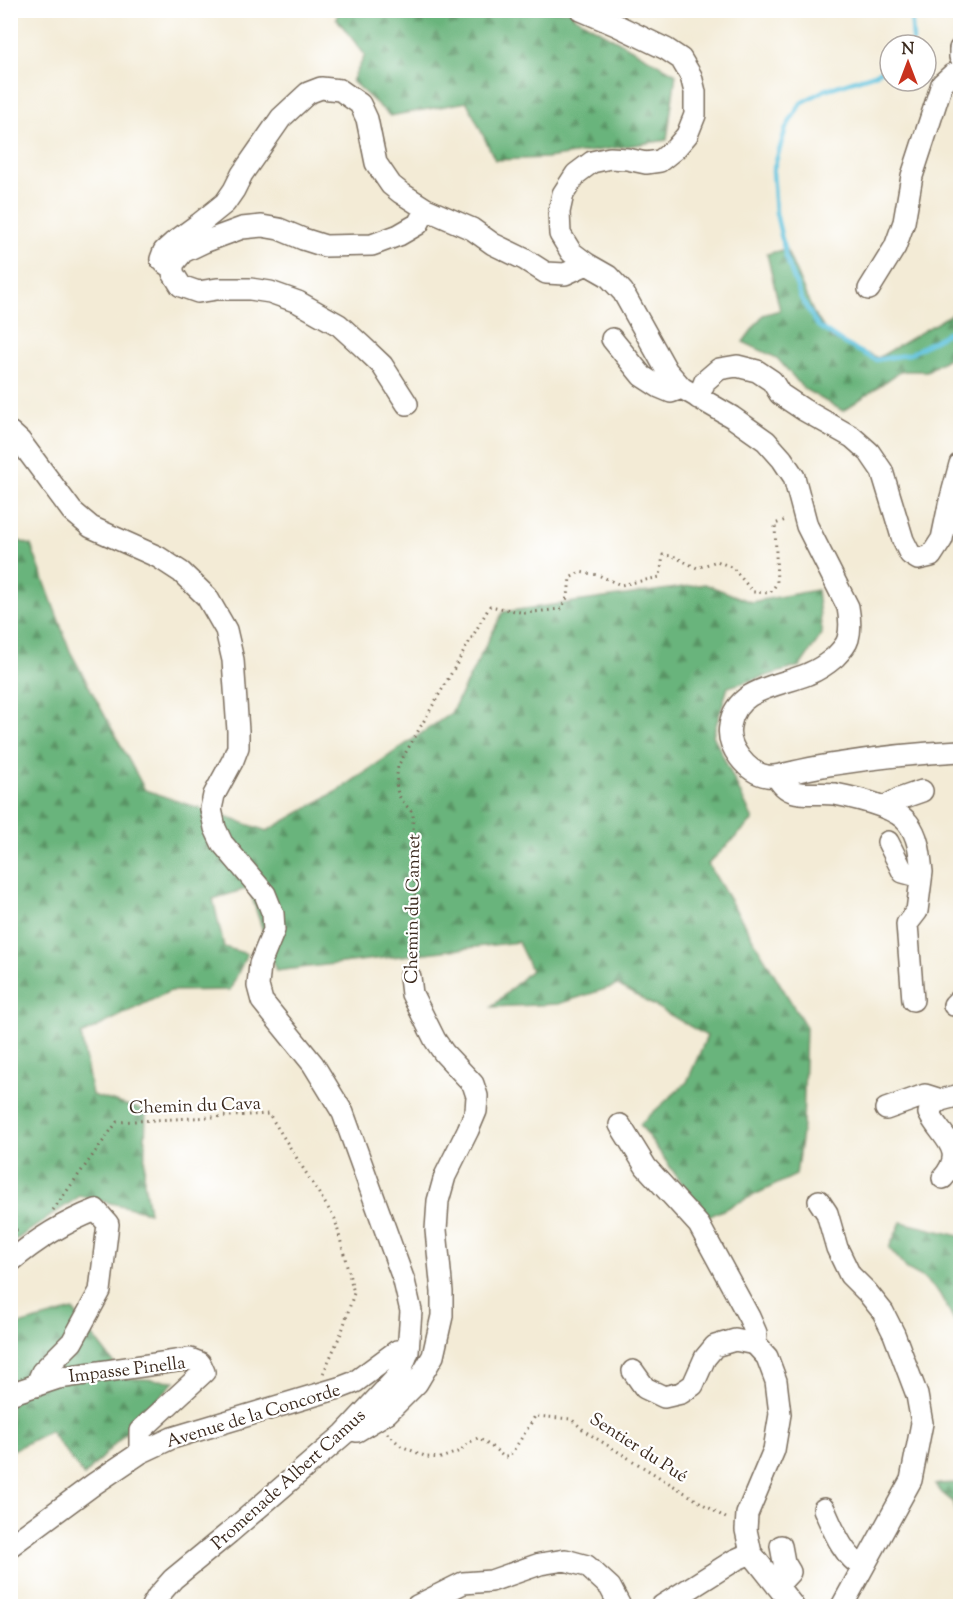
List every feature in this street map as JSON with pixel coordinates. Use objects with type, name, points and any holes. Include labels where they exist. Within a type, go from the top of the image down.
[{"type":"street","points":[[581,10],[616,18],[681,59],[691,76],[695,92],[695,115],[687,135],[660,161],[646,163],[610,158],[592,162],[576,174],[563,194],[559,212],[560,234],[571,252],[608,276],[623,292],[667,371],[690,393],[732,417],[766,441],[783,459],[794,477],[807,526],[848,607],[850,622],[848,640],[841,652],[808,674],[751,694],[735,708],[729,727],[733,746],[742,761],[755,773],[766,776],[893,755],[960,751]]},
{"type":"street","points":[[960,49],[960,57]]},
{"type":"street","points":[[869,289],[895,247],[904,222],[912,176],[942,84],[960,71]]},
{"type":"street","points":[[426,209],[418,224],[399,235],[372,245],[325,246],[279,229],[262,226],[242,228],[204,242],[183,252],[172,264],[166,264],[161,259],[164,251],[172,243],[225,203],[281,118],[308,93],[321,88],[340,90],[360,105],[367,118],[376,163],[391,185],[426,209],[472,229],[493,244],[546,273],[565,274],[587,264]]},
{"type":"street","points":[[172,264],[173,273],[181,286],[198,292],[217,289],[250,289],[270,292],[298,302],[339,325],[382,365],[407,404]]},
{"type":"street","points":[[612,339],[642,376],[671,392],[690,393],[719,369],[736,366],[757,371],[772,381],[780,394],[852,437],[869,452],[882,471],[903,540],[910,554],[918,559],[931,556],[942,539],[960,464]]},
{"type":"street","name":"Promenade Albert Camus","points":[[10,432],[20,441],[72,511],[91,527],[158,557],[181,572],[207,597],[226,630],[233,660],[238,747],[214,795],[211,809],[215,828],[222,843],[265,894],[273,914],[274,930],[260,964],[258,986],[262,1001],[313,1064],[343,1113],[404,1281],[411,1311],[408,1352],[399,1375],[344,1434],[173,1579],[152,1606]]},
{"type":"street","points":[[777,776],[780,784],[789,790],[802,794],[834,794],[884,807],[895,811],[908,823],[918,844],[922,872],[917,911],[907,924],[913,1000]]},
{"type":"street","points":[[884,807],[922,791]]},
{"type":"street","points":[[888,842],[903,872],[914,875],[922,872]]},
{"type":"street","name":"Chemin du Cannet","points":[[344,1434],[356,1433],[387,1413],[417,1383],[433,1356],[442,1316],[436,1230],[438,1201],[445,1176],[476,1111],[477,1096],[473,1084],[435,1040],[412,994],[410,976]]},
{"type":"street","points":[[886,1109],[926,1095],[951,1098]]},
{"type":"street","points":[[943,1178],[951,1168],[952,1149],[929,1113],[934,1104],[951,1098]]},
{"type":"street","points":[[620,1125],[646,1167],[699,1225],[756,1333],[755,1344]]},
{"type":"street","points":[[819,1201],[827,1213],[837,1248],[850,1275],[883,1312],[894,1334],[917,1395],[922,1423],[911,1480],[842,1606]]},
{"type":"street","points":[[10,1262],[39,1240],[76,1218],[96,1210],[108,1224],[100,1291],[72,1342],[42,1372],[36,1386]]},
{"type":"street","points":[[633,1371],[645,1388],[664,1397],[681,1393],[693,1384],[705,1358],[715,1346],[735,1340],[755,1344],[767,1358],[776,1381],[780,1414],[774,1450],[747,1514],[746,1530],[751,1553],[793,1606]]},
{"type":"street","name":"Avenue de la Concorde","points":[[10,1546],[140,1453],[172,1438],[356,1382],[397,1351],[408,1352]]},
{"type":"street","name":"Impasse Pinella","points":[[10,1394],[58,1378],[190,1359],[200,1362],[204,1372],[140,1431],[140,1453]]},
{"type":"street","points":[[824,1509],[842,1545],[853,1560],[863,1567]]},
{"type":"street","points":[[777,1586],[790,1572],[784,1562],[781,1546]]},
{"type":"street","points":[[662,1606],[735,1560],[751,1553]]},
{"type":"street","points":[[417,1606],[463,1583],[491,1581],[540,1564],[565,1560],[587,1566],[610,1587],[620,1606]]},
{"type":"path","name":"Chemin du Cannet","points":[[410,976],[414,946],[413,813],[395,790],[398,766],[490,606],[525,613],[561,609],[568,596],[570,578],[580,572],[598,575],[621,585],[660,577],[663,555],[673,556],[697,568],[717,561],[733,568],[753,592],[771,593],[777,583],[775,524],[804,514]]},
{"type":"path","name":"Chemin du Cava","points":[[52,1212],[117,1122],[269,1114],[335,1219],[354,1293],[342,1331],[313,1395]]},
{"type":"path","points":[[10,1230],[30,1230]]},
{"type":"path","name":"Sentier du Pué","points":[[375,1420],[401,1446],[427,1457],[441,1458],[460,1451],[468,1443],[478,1438],[504,1457],[508,1457],[536,1416],[571,1419],[586,1432],[746,1530]]},
{"type":"green space","points":[[341,10],[572,11],[573,16],[676,74],[667,140],[547,158],[495,160],[467,102],[390,116],[352,81],[365,55],[336,18]]},
{"type":"green space","points":[[786,249],[813,312],[831,339],[878,358],[960,309],[960,351],[927,371],[901,371],[843,411],[804,389],[777,358],[743,342],[763,315],[780,310],[767,254]]},
{"type":"green space","points":[[11,538],[31,545],[70,651],[145,790],[267,831],[339,790],[451,713],[503,612],[705,584],[751,602],[817,590],[822,634],[800,666],[728,687],[713,735],[753,820],[708,864],[806,1027],[803,1126],[796,1175],[706,1218],[640,1124],[687,1082],[707,1036],[618,985],[558,1004],[492,1007],[531,970],[518,942],[276,971],[249,888],[213,899],[224,947],[247,954],[230,990],[170,991],[81,1035],[92,1095],[146,1111],[144,1181],[149,1212],[80,1196],[11,1243]]},
{"type":"green space","points":[[901,1222],[960,1236],[960,1331],[939,1293],[924,1278],[907,1269],[889,1248]]},
{"type":"green space","points":[[73,1310],[125,1378],[175,1381],[84,1476],[50,1431],[11,1451],[11,1327]]},
{"type":"green space","points":[[960,1483],[960,1523],[952,1501],[935,1484]]},
{"type":"waterway","points":[[911,10],[913,33]]},
{"type":"waterway","points":[[878,72],[825,90],[801,103],[786,128],[773,171],[776,213],[786,257],[801,298],[818,326],[843,343],[876,360],[910,354],[960,326]]}]
